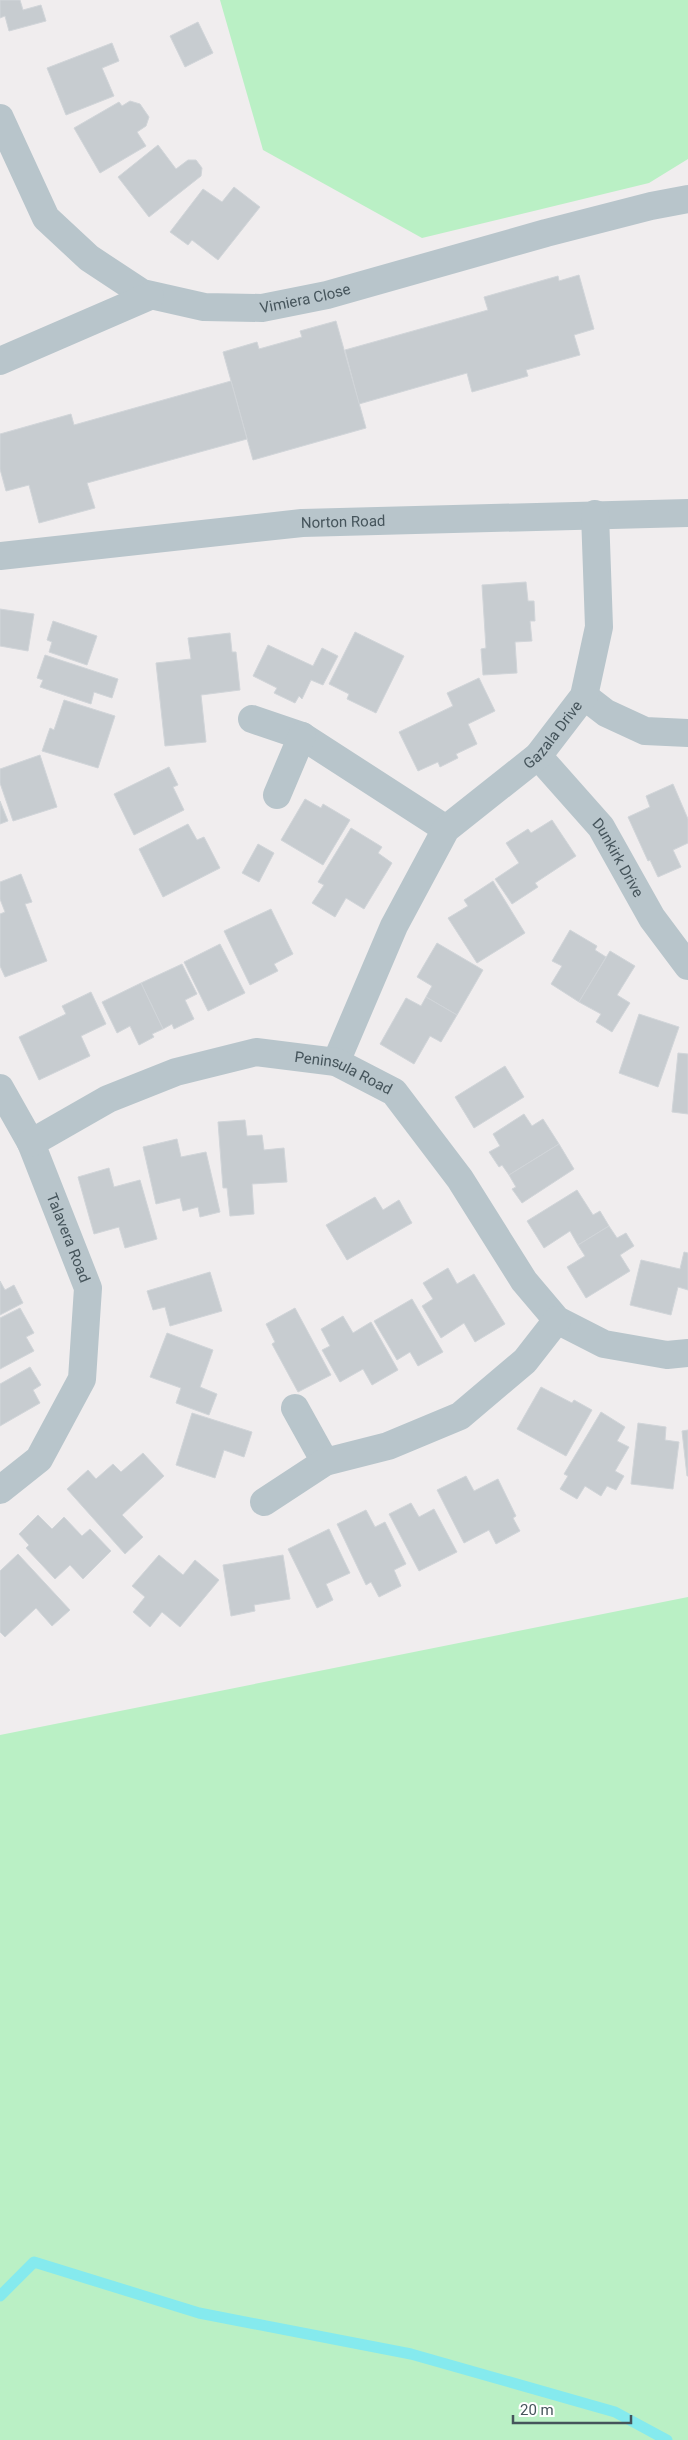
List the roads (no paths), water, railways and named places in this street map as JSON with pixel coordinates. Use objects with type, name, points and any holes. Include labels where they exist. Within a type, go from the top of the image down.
[{"type":"street","name":"Vimiera Close","points":[[0,118],[46,218],[88,258],[142,293],[204,307],[262,308],[327,295],[546,233],[651,206],[688,199]]},
{"type":"street","points":[[0,361],[150,296]]},
{"type":"street","name":"Norton Road","points":[[0,556],[302,523],[688,513]]},
{"type":"street","name":"Gazala Drive","points":[[336,1062],[394,926],[446,829],[538,756],[584,696],[599,627],[595,514]]},
{"type":"street","points":[[584,696],[606,713],[645,731],[688,733]]},
{"type":"street","points":[[252,719],[302,736],[446,829]]},
{"type":"street","points":[[277,795],[302,736]]},
{"type":"street","name":"Dunkirk Drive","points":[[538,756],[601,827],[652,918],[688,966]]},
{"type":"street","name":"Peninsula Road","points":[[31,1143],[108,1099],[176,1072],[256,1052],[336,1062],[394,1092],[460,1179],[524,1281],[557,1320],[604,1344],[667,1355],[688,1353]]},
{"type":"street","name":"Talavera Road","points":[[0,1088],[31,1143],[88,1288],[82,1379],[39,1459],[0,1490]]},
{"type":"street","points":[[264,1502],[325,1462],[388,1446],[460,1416],[525,1361],[557,1320]]},
{"type":"street","points":[[295,1408],[325,1462]]},
{"type":"waterway","points":[[0,2296],[34,2262],[199,2313],[411,2354],[615,2412],[667,2440]]}]
